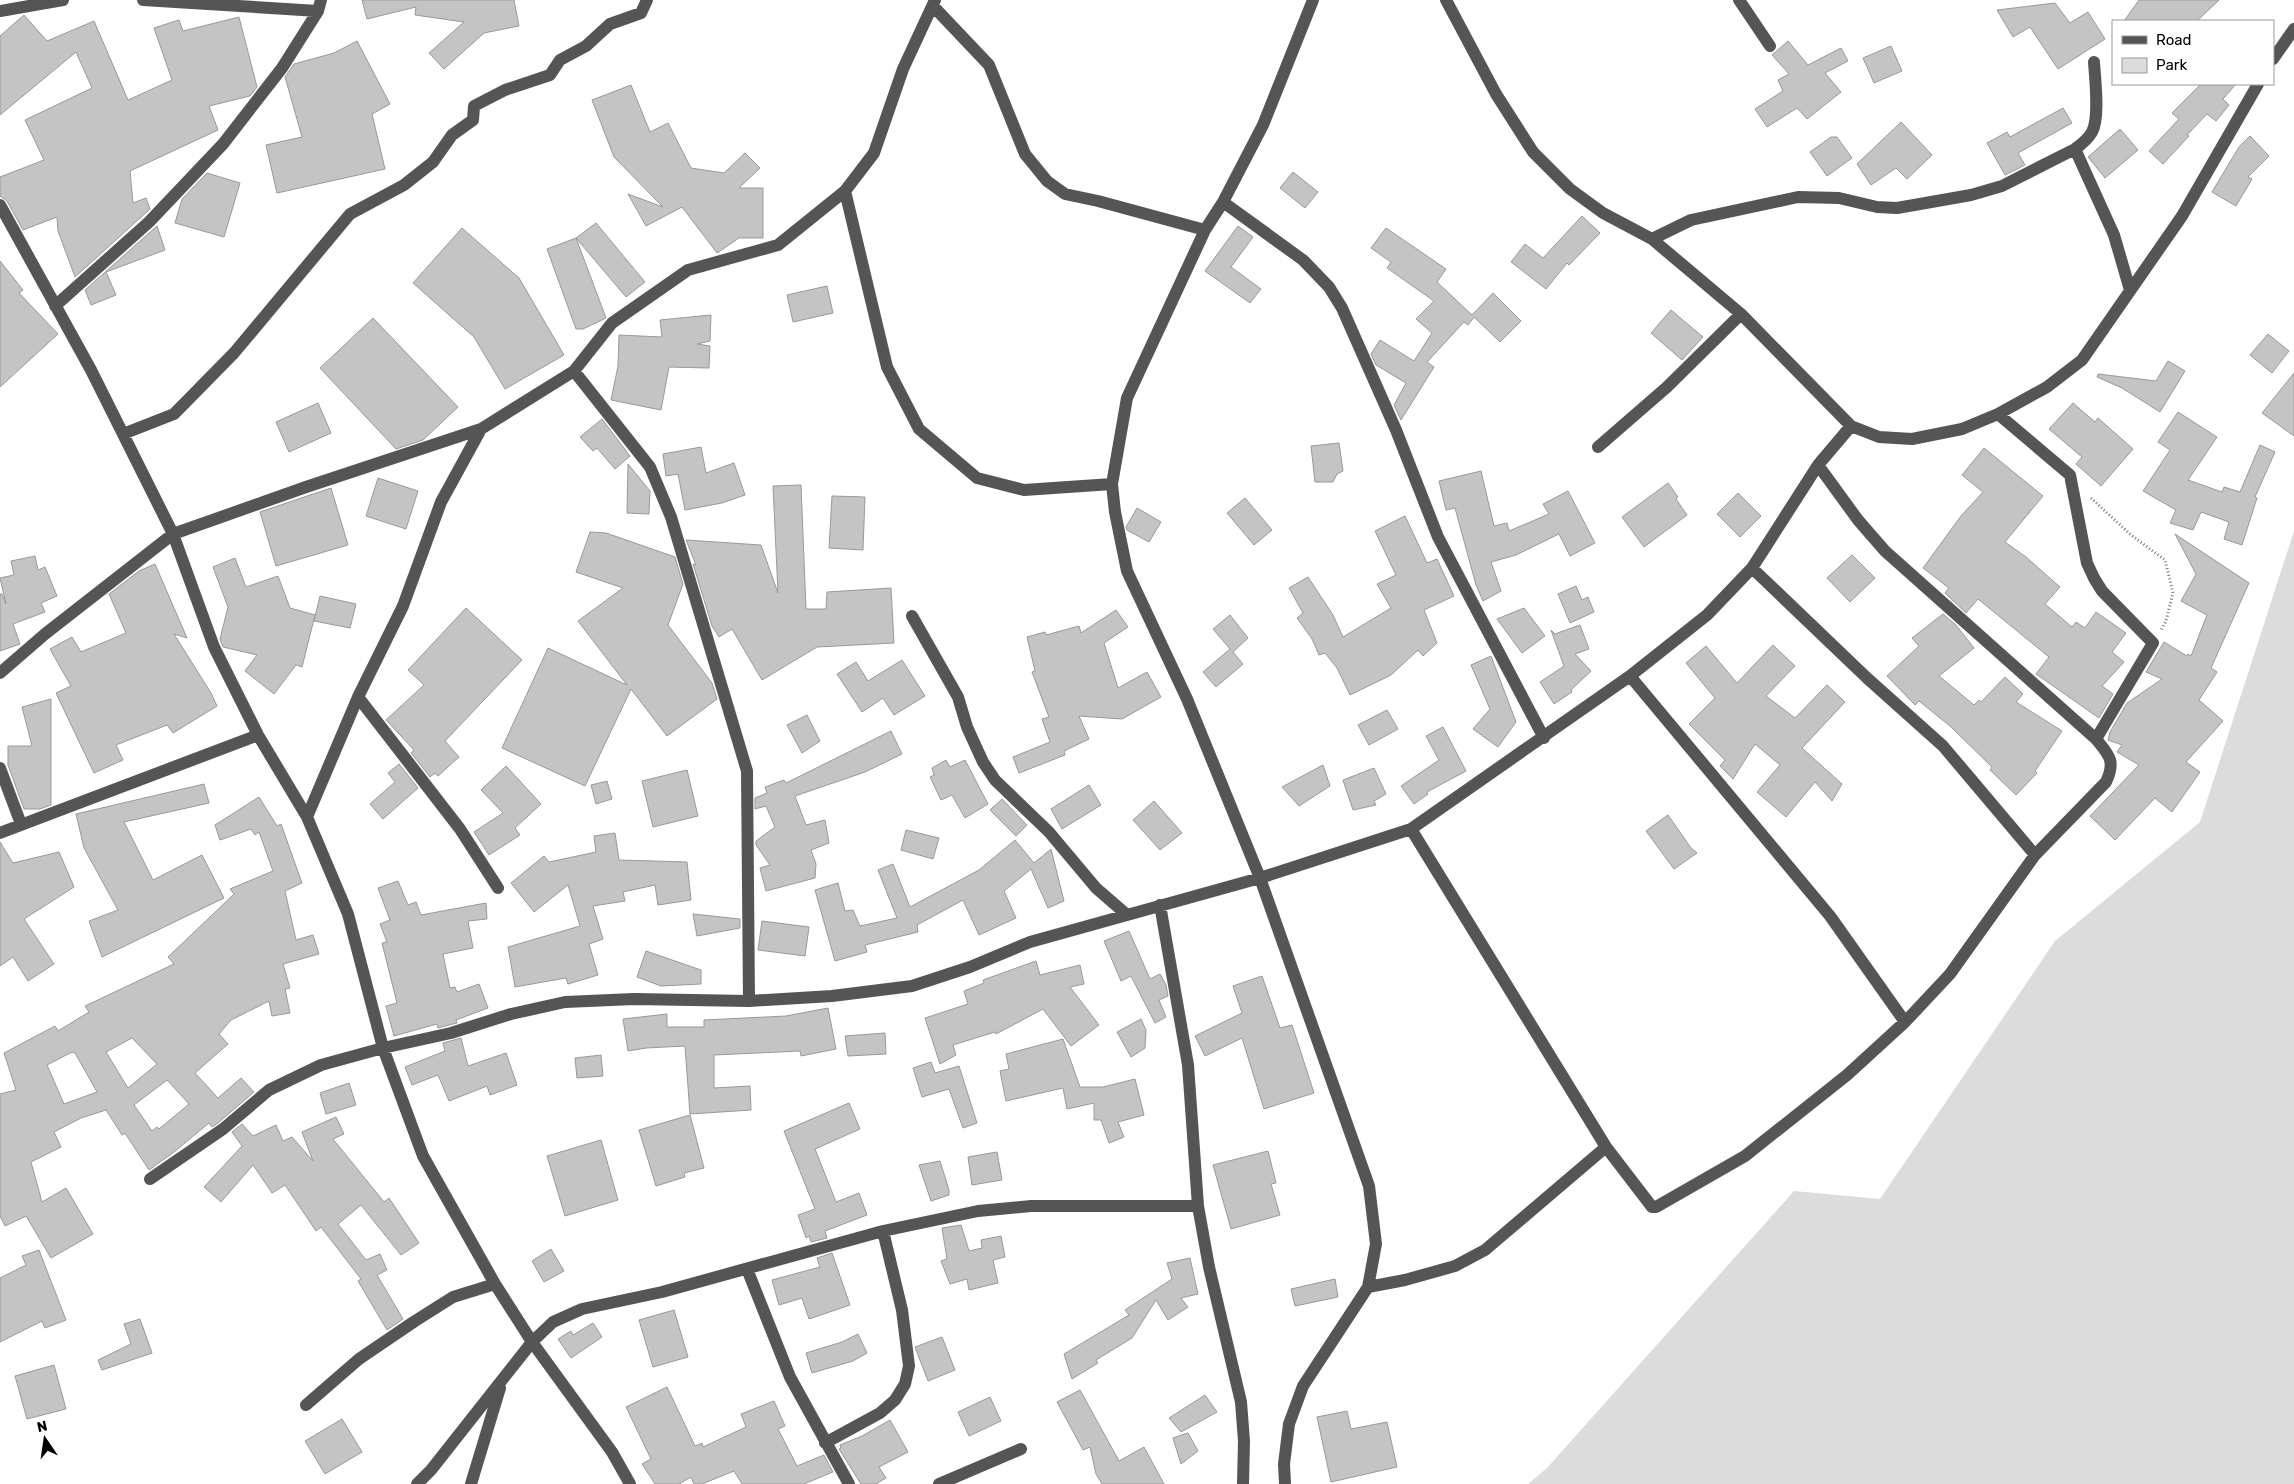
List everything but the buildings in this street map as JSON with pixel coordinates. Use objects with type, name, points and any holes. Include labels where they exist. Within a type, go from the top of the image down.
[{"type":"street","points":[[0,11],[63,0]]},
{"type":"street","points":[[55,306],[148,222],[222,144],[282,68],[319,5],[143,0]]},
{"type":"street","points":[[123,434],[174,414],[234,353],[350,214],[404,185],[433,162],[452,135],[473,120],[474,106],[505,90],[550,75],[560,60],[586,46],[610,24],[641,13],[647,0]]},
{"type":"street","points":[[1285,1484],[1284,1464],[1289,1424],[1304,1386],[1368,1287],[1376,1244],[1369,1186],[1260,878],[1188,699],[1127,571],[1115,512],[1112,484],[1127,398],[1205,230],[1223,202],[1263,125],[1313,0]]},
{"type":"street","points":[[1446,0],[1496,94],[1533,152],[1570,189],[1604,213],[1652,239],[1741,314],[1851,426],[1879,436],[1912,439],[1962,429],[1998,414],[2048,387],[2082,360],[2182,216],[2257,85]]},
{"type":"street","points":[[1739,0],[1770,46]]},
{"type":"street","points":[[0,673],[45,634],[173,534],[306,487],[481,429],[574,371],[612,323],[688,270],[778,245],[845,191],[874,153],[904,69],[934,3],[989,65],[1025,154],[1047,181],[1065,194],[1205,230]]},
{"type":"street","points":[[2274,57],[2294,29]]},
{"type":"street","points":[[1652,239],[1691,220],[1798,197],[1839,198],[1878,207],[1897,208],[1971,195],[2002,186],[2075,149],[2093,131],[2096,121],[2094,62]]},
{"type":"street","points":[[2075,149],[2110,227],[2130,290]]},
{"type":"street","points":[[845,191],[887,367],[919,429],[977,478],[1024,490],[1112,484]]},
{"type":"street","points":[[1223,202],[1303,260],[1329,287],[1342,308],[1396,430],[1438,538],[1544,738]]},
{"type":"street","points":[[0,205],[123,434],[173,534],[214,647],[258,735],[307,817],[348,914],[383,1048],[423,1156],[495,1284],[532,1342],[612,1452],[630,1484]]},
{"type":"street","points":[[1598,447],[1667,387],[1741,314]]},
{"type":"street","points":[[574,371],[650,467],[671,517],[715,658],[747,771],[749,1001]]},
{"type":"street","points":[[1998,414],[2070,476],[2087,563],[2094,578],[2102,591],[2153,643],[2096,739]]},
{"type":"street","points":[[150,1179],[223,1129],[269,1090],[321,1065],[383,1048],[451,1033],[511,1014],[566,1002],[634,999],[749,1001],[832,996],[912,986],[970,967],[1030,942],[1260,878],[1412,829],[1630,676],[1707,615],[1752,568],[1818,464],[1851,426]]},
{"type":"street","points":[[307,817],[358,697],[403,606],[441,502],[481,429]]},
{"type":"street","points":[[1412,829],[1606,1147],[1652,1207],[1663,1205],[1745,1156],[1847,1075],[1905,1022],[1950,974],[2035,855],[2106,782],[2112,770],[2109,756],[2096,739],[1899,565],[1858,520],[1818,464]]},
{"type":"street","points":[[1752,568],[1867,678],[1943,746],[2035,855]]},
{"type":"street","points":[[912,616],[958,697],[971,736],[983,762],[995,780],[1049,832],[1096,888],[1126,914]]},
{"type":"street","points":[[1630,676],[1830,916],[1905,1022]]},
{"type":"street","points":[[358,697],[460,830],[498,888]]},
{"type":"street","points":[[0,833],[258,735]]},
{"type":"street","points":[[0,768],[21,824]]},
{"type":"street","points":[[1160,905],[1188,1065],[1198,1206],[1209,1267],[1241,1402],[1244,1442],[1243,1484]]},
{"type":"street","points":[[1368,1287],[1455,1266],[1485,1250],[1606,1147]]},
{"type":"street","points":[[417,1484],[532,1342],[553,1322],[582,1309],[662,1292],[883,1231],[978,1212],[1031,1206],[1198,1206]]},
{"type":"street","points":[[825,1443],[880,1413],[895,1400],[905,1384],[909,1366],[902,1310],[883,1231]]},
{"type":"street","points":[[747,1269],[790,1377],[849,1484]]},
{"type":"street","points":[[306,1405],[359,1359],[453,1297],[495,1284]]},
{"type":"street","points":[[471,1484],[502,1381]]},
{"type":"street","points":[[939,1484],[1021,1449]]},
{"type":"path","points":[[2070,476],[2106,513],[2165,560],[2173,592],[2166,621],[2153,643]]},
{"type":"green space","points":[[2294,531],[2294,1484],[1528,1484],[1547,1468],[1794,1191],[1880,1199],[2055,941],[2200,822]]}]
